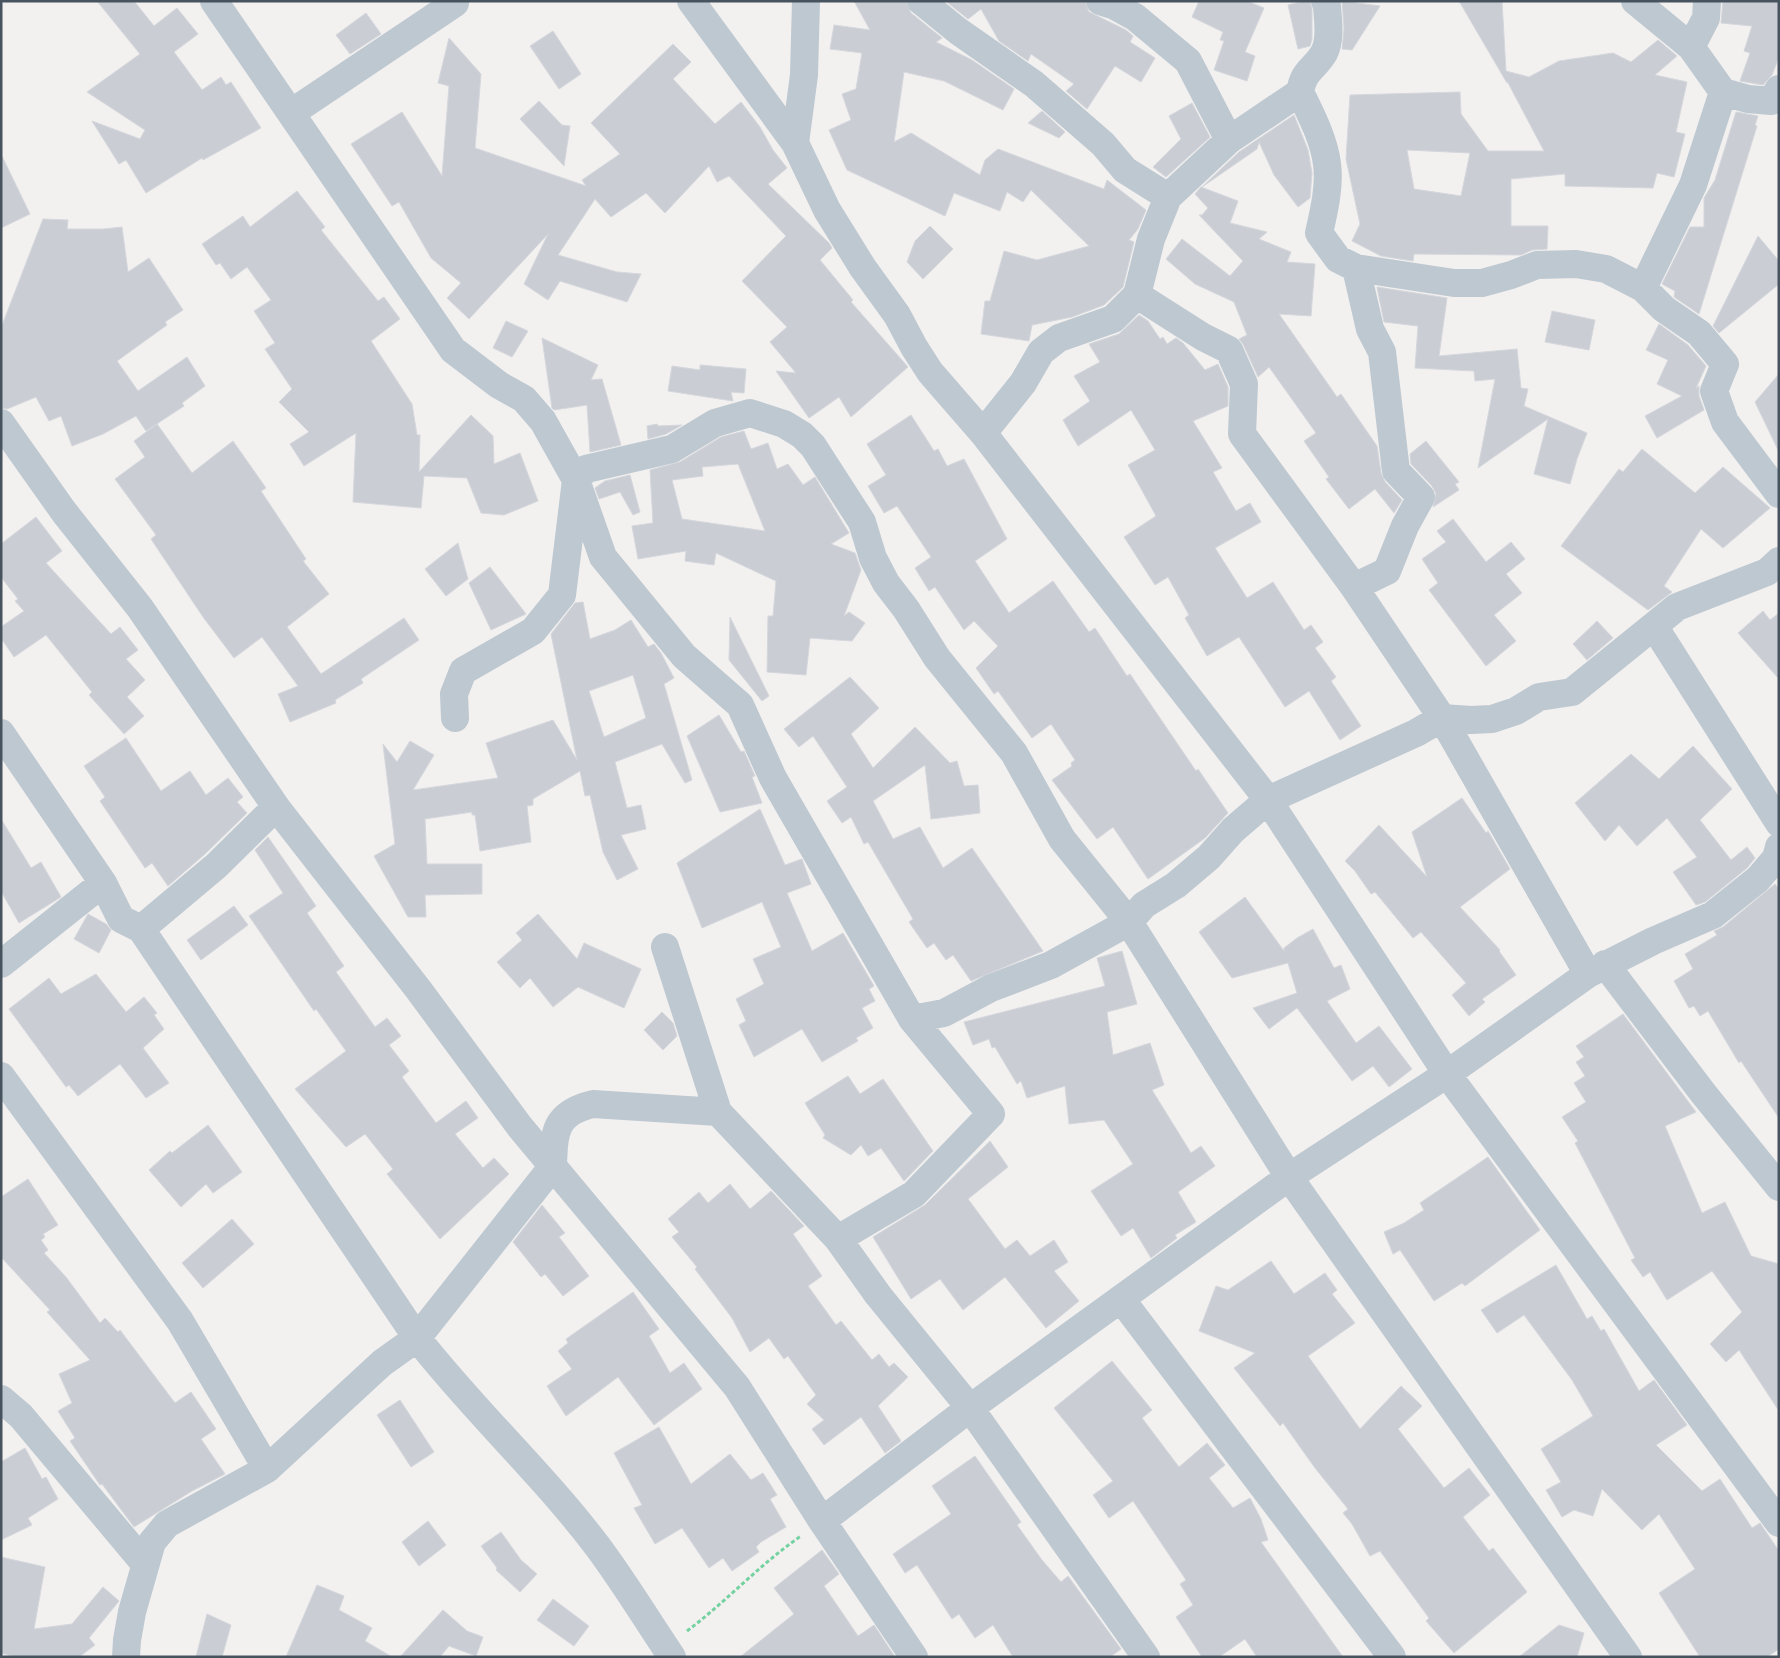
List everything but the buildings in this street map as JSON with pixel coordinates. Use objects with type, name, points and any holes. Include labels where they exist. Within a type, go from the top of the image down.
[{"type":"street","points":[[214,1],[453,350],[499,385],[524,399],[543,422],[576,480],[603,557],[684,656],[740,705],[773,778],[912,1019],[992,1114],[914,1194],[838,1239]]},
{"type":"street","points":[[291,113],[455,3],[454,1]]},
{"type":"street","points":[[691,1],[794,143],[827,210],[863,268],[897,315],[930,372],[982,433],[1268,800],[1447,1074],[1779,1523]]},
{"type":"street","points":[[794,143],[804,75],[806,1]]},
{"type":"street","points":[[921,1],[958,31],[1034,84],[1103,144],[1125,170],[1168,197]]},
{"type":"street","points":[[1100,1],[1113,5],[1135,17],[1188,61],[1229,140]]},
{"type":"street","points":[[1325,1],[1327,6],[1328,43],[1323,54],[1302,78],[1300,92],[1318,131],[1328,164],[1325,207],[1319,233],[1338,259],[1356,268],[1454,283],[1482,283],[1537,265],[1576,264],[1606,269],[1643,288],[1664,309],[1699,333],[1725,364],[1714,391],[1724,422],[1779,494]]},
{"type":"street","points":[[1635,1],[1691,47],[1723,92],[1748,99],[1771,101],[1779,89]]},
{"type":"street","points":[[1691,47],[1706,18],[1707,1]]},
{"type":"street","points":[[982,433],[1023,383],[1041,352],[1059,338],[1113,319],[1137,295],[1151,239],[1168,197],[1229,140],[1300,92]]},
{"type":"street","points":[[1643,288],[1693,185],[1723,92]]},
{"type":"street","points":[[1354,587],[1387,570],[1405,526],[1421,497],[1396,471],[1382,352],[1370,329],[1356,268]]},
{"type":"street","points":[[1137,295],[1203,337],[1229,350],[1244,384],[1242,434],[1354,587],[1442,718],[1596,969],[1779,1187]]},
{"type":"street","points":[[456,718],[454,694],[463,671],[533,631],[562,595],[576,480],[586,469],[672,449],[715,423],[750,413],[784,424],[802,435],[813,446],[862,522],[873,558],[886,583],[906,609],[937,658],[1014,753],[1062,839],[1129,922],[1289,1177],[1628,1657]]},
{"type":"street","points":[[1,423],[64,512],[140,608],[276,807],[418,989],[520,1127],[738,1387],[822,1521],[914,1657]]},
{"type":"street","points":[[912,1019],[944,1013],[991,988],[1051,965],[1129,922],[1144,905],[1176,885],[1210,856],[1233,830],[1268,800],[1416,733],[1442,718],[1492,719],[1516,711],[1539,697],[1572,692],[1677,608],[1775,574]]},
{"type":"street","points":[[1654,626],[1779,823]]},
{"type":"street","points":[[1,733],[104,883],[122,919],[141,929],[417,1338],[446,1375],[505,1438],[598,1546],[669,1652]]},
{"type":"street","points":[[141,929],[216,866],[276,807]]},
{"type":"street","points":[[822,1521],[970,1408],[1289,1177],[1447,1074],[1596,969],[1714,915],[1758,880],[1776,858],[1779,847]]},
{"type":"street","points":[[1,964],[104,883]]},
{"type":"street","points":[[665,947],[718,1112],[838,1239],[878,1295],[970,1408],[1146,1657]]},
{"type":"street","points":[[1,1076],[180,1320],[267,1470]]},
{"type":"street","points":[[126,1657],[132,1612],[152,1542],[167,1524],[267,1470],[382,1364],[417,1338],[552,1166],[554,1136],[563,1118],[575,1108],[593,1104],[623,1104],[655,1110],[718,1112]]},
{"type":"street","points":[[1121,1299],[1392,1657]]},
{"type":"street","points":[[1,1399],[21,1416],[145,1564]]},
{"type":"path","points":[[669,1652],[776,1552],[822,1521]]}]
